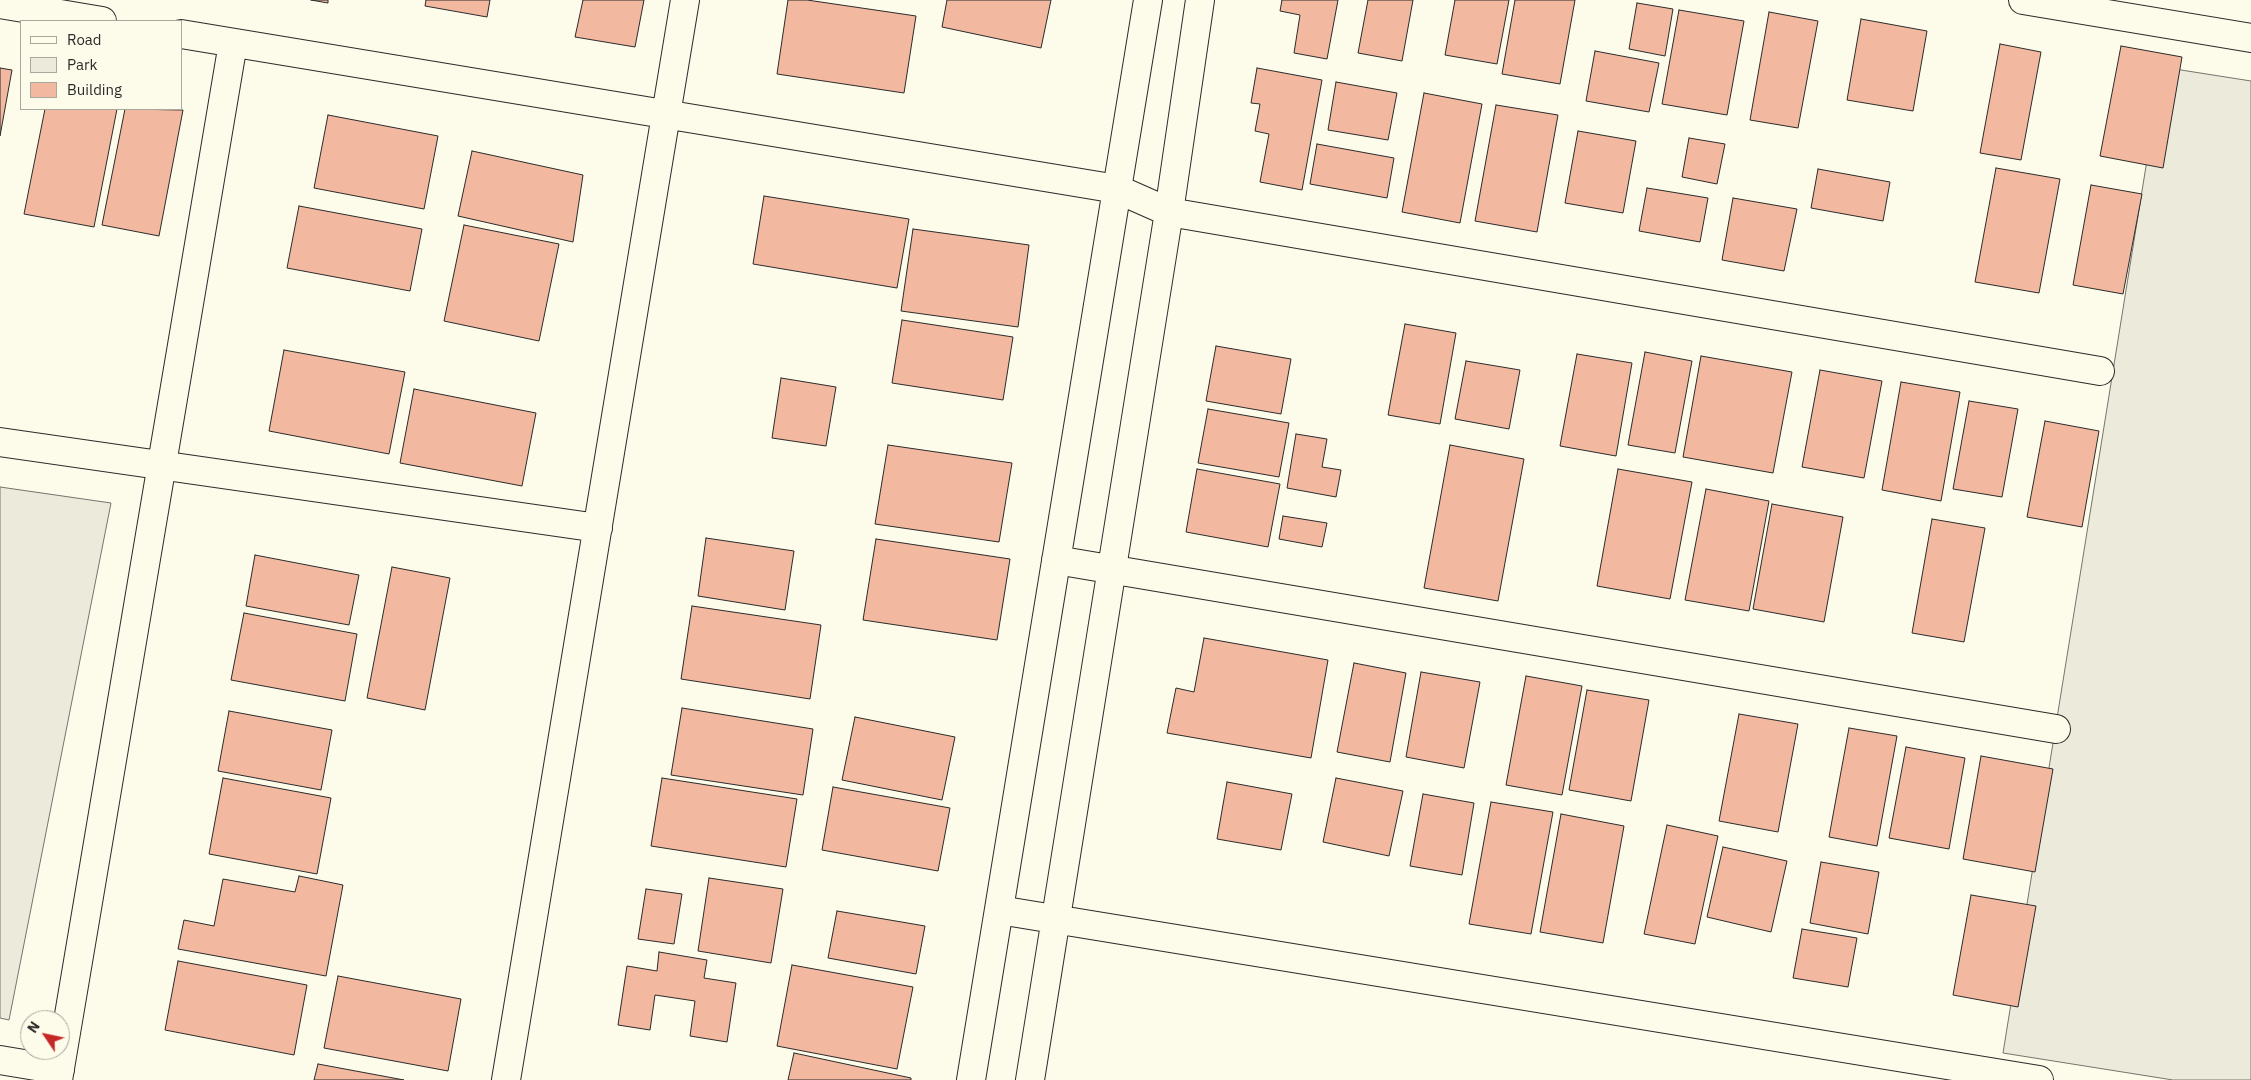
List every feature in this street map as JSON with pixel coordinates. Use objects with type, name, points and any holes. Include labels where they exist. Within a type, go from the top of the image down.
[{"type":"street","points":[[506,1080],[685,0]]},
{"type":"street","points":[[971,1080],[1148,0]]},
{"type":"street","points":[[1030,1080],[1169,212],[1200,0]]},
{"type":"street","points":[[2023,0],[2251,38]]},
{"type":"street","points":[[0,4],[96,20]]},
{"type":"street","points":[[182,34],[1117,189],[1169,212],[2100,371]]},
{"type":"street","points":[[0,1060],[59,1075],[233,43]]},
{"type":"street","points":[[0,442],[598,528]]},
{"type":"street","points":[[1056,560],[2056,729]]},
{"type":"street","points":[[999,910],[2039,1080]]},
{"type":"green space","points":[[2162,67],[2251,81],[2251,1080],[2173,1080],[2003,1053]]},
{"type":"green space","points":[[0,487],[111,503],[9,1020],[0,1018]]},
{"type":"building","points":[[311,0],[328,0],[328,3]]},
{"type":"building","points":[[426,0],[490,0],[487,17],[425,6]]},
{"type":"building","points":[[583,0],[644,0],[635,47],[575,37]]},
{"type":"building","points":[[788,0],[807,0],[916,16],[904,93],[777,74]]},
{"type":"building","points":[[947,0],[1051,0],[1041,48],[942,27]]},
{"type":"building","points":[[1282,0],[1338,0],[1327,59],[1294,53],[1300,15],[1280,11]]},
{"type":"building","points":[[1368,0],[1413,0],[1402,61],[1358,53]]},
{"type":"building","points":[[1455,0],[1509,0],[1497,64],[1445,55]]},
{"type":"building","points":[[1515,0],[1575,0],[1560,84],[1502,74]]},
{"type":"building","points":[[1637,3],[1673,9],[1665,56],[1629,49]]},
{"type":"building","points":[[1679,10],[1744,21],[1727,115],[1662,104]]},
{"type":"building","points":[[1769,12],[1818,21],[1798,128],[1750,120]]},
{"type":"building","points":[[1861,19],[1927,31],[1913,111],[1847,100]]},
{"type":"building","points":[[2000,44],[2041,52],[2021,160],[1980,153]]},
{"type":"building","points":[[2121,46],[2182,57],[2163,168],[2100,156]]},
{"type":"building","points":[[1595,51],[1659,63],[1649,112],[1586,101]]},
{"type":"building","points":[[0,68],[12,70],[0,136]]},
{"type":"building","points":[[1257,68],[1322,80],[1302,190],[1260,182],[1269,134],[1255,131],[1260,104],[1251,103]]},
{"type":"building","points":[[1336,82],[1397,93],[1388,140],[1328,130]]},
{"type":"building","points":[[1424,93],[1482,104],[1460,223],[1402,212]]},
{"type":"building","points":[[1496,105],[1558,115],[1537,232],[1475,221]]},
{"type":"building","points":[[45,110],[117,110],[94,227],[24,214]]},
{"type":"building","points":[[125,110],[183,110],[159,236],[102,225]]},
{"type":"building","points":[[328,115],[438,136],[424,209],[314,188]]},
{"type":"building","points":[[1578,131],[1636,141],[1623,213],[1565,203]]},
{"type":"building","points":[[1689,138],[1725,144],[1717,184],[1682,177]]},
{"type":"building","points":[[1317,144],[1394,158],[1387,198],[1310,184]]},
{"type":"building","points":[[472,151],[583,175],[573,242],[458,216]]},
{"type":"building","points":[[1996,168],[2060,179],[2039,293],[1975,282]]},
{"type":"building","points":[[1818,169],[1890,182],[1883,221],[1811,208]]},
{"type":"building","points":[[2091,185],[2142,194],[2123,294],[2073,285]]},
{"type":"building","points":[[1647,188],[1708,198],[1700,242],[1639,231]]},
{"type":"building","points":[[764,196],[909,219],[897,288],[753,264]]},
{"type":"building","points":[[1733,198],[1797,209],[1784,271],[1722,260]]},
{"type":"building","points":[[299,206],[422,229],[410,291],[287,268]]},
{"type":"building","points":[[464,225],[559,244],[539,341],[444,321]]},
{"type":"building","points":[[913,229],[1029,245],[1018,327],[901,311]]},
{"type":"building","points":[[902,320],[1013,337],[1003,400],[892,383]]},
{"type":"building","points":[[1405,324],[1456,333],[1440,424],[1388,415]]},
{"type":"building","points":[[1216,346],[1291,359],[1281,414],[1206,401]]},
{"type":"building","points":[[284,350],[405,372],[389,454],[269,431]]},
{"type":"building","points":[[1645,352],[1692,361],[1675,453],[1628,445]]},
{"type":"building","points":[[1577,354],[1632,363],[1616,456],[1560,446]]},
{"type":"building","points":[[1701,356],[1792,372],[1773,473],[1683,457]]},
{"type":"building","points":[[1466,361],[1520,370],[1509,429],[1455,419]]},
{"type":"building","points":[[1820,370],[1882,381],[1864,478],[1802,467]]},
{"type":"building","points":[[781,378],[836,387],[826,446],[772,438]]},
{"type":"building","points":[[1901,382],[1960,392],[1941,501],[1882,490]]},
{"type":"building","points":[[414,389],[536,413],[522,486],[400,463]]},
{"type":"building","points":[[1969,401],[2018,409],[2002,497],[1953,489]]},
{"type":"building","points":[[1208,409],[1289,423],[1279,477],[1198,463]]},
{"type":"building","points":[[2045,421],[2099,431],[2082,527],[2027,517]]},
{"type":"building","points":[[1296,434],[1327,439],[1322,467],[1341,470],[1336,497],[1287,488]]},
{"type":"building","points":[[888,445],[1012,463],[999,542],[875,524]]},
{"type":"building","points":[[1450,445],[1524,459],[1498,601],[1424,588]]},
{"type":"building","points":[[1197,469],[1280,484],[1268,547],[1186,532]]},
{"type":"building","points":[[1618,469],[1692,482],[1670,599],[1597,586]]},
{"type":"building","points":[[1706,489],[1769,501],[1749,611],[1685,600]]},
{"type":"building","points":[[1772,504],[1843,517],[1824,622],[1753,609]]},
{"type":"building","points":[[1283,516],[1327,523],[1322,547],[1279,539]]},
{"type":"building","points":[[1932,519],[1985,528],[1964,642],[1912,633]]},
{"type":"building","points":[[706,538],[794,551],[785,610],[698,596]]},
{"type":"building","points":[[876,539],[1010,559],[997,640],[863,620]]},
{"type":"building","points":[[255,555],[359,575],[349,625],[246,606]]},
{"type":"building","points":[[392,567],[450,578],[425,710],[367,698]]},
{"type":"building","points":[[692,606],[821,625],[810,699],[681,679]]},
{"type":"building","points":[[244,613],[357,634],[345,701],[231,680]]},
{"type":"building","points":[[1204,638],[1328,660],[1311,758],[1167,733],[1176,688],[1194,692]]},
{"type":"building","points":[[1354,663],[1406,673],[1390,762],[1337,752]]},
{"type":"building","points":[[1421,672],[1480,682],[1464,768],[1406,757]]},
{"type":"building","points":[[1526,676],[1582,686],[1562,795],[1506,785]]},
{"type":"building","points":[[1587,690],[1649,700],[1631,801],[1569,790]]},
{"type":"building","points":[[682,708],[813,729],[803,795],[671,775]]},
{"type":"building","points":[[229,711],[332,730],[321,790],[218,771]]},
{"type":"building","points":[[1739,714],[1798,724],[1778,832],[1719,821]]},
{"type":"building","points":[[855,717],[955,737],[942,800],[842,780]]},
{"type":"building","points":[[1849,728],[1897,736],[1877,846],[1829,837]]},
{"type":"building","points":[[1906,747],[1965,758],[1949,849],[1889,838]]},
{"type":"building","points":[[1981,756],[2053,769],[2035,872],[1963,859]]},
{"type":"building","points":[[223,778],[331,798],[317,874],[209,854]]},
{"type":"building","points":[[662,778],[797,799],[786,867],[651,846]]},
{"type":"building","points":[[1336,778],[1403,791],[1389,856],[1323,842]]},
{"type":"building","points":[[1227,782],[1292,794],[1281,850],[1217,839]]},
{"type":"building","points":[[833,787],[950,808],[938,871],[822,850]]},
{"type":"building","points":[[1423,794],[1474,803],[1462,875],[1410,866]]},
{"type":"building","points":[[1491,802],[1553,812],[1531,934],[1469,924]]},
{"type":"building","points":[[1561,814],[1624,826],[1603,943],[1540,932]]},
{"type":"building","points":[[1667,825],[1718,836],[1695,944],[1644,934]]},
{"type":"building","points":[[1723,847],[1787,861],[1771,932],[1707,917]]},
{"type":"building","points":[[1821,862],[1879,872],[1868,934],[1810,923]]},
{"type":"building","points":[[299,876],[343,885],[326,976],[178,949],[184,920],[214,926],[223,879],[295,892]]},
{"type":"building","points":[[709,878],[783,889],[771,963],[698,951]]},
{"type":"building","points":[[646,889],[682,894],[674,944],[638,939]]},
{"type":"building","points":[[1971,895],[2036,906],[2018,1007],[1953,995]]},
{"type":"building","points":[[837,911],[925,926],[916,974],[828,958]]},
{"type":"building","points":[[1802,929],[1857,938],[1848,987],[1793,978]]},
{"type":"building","points":[[659,952],[707,960],[704,978],[736,983],[727,1042],[690,1036],[695,1001],[655,995],[650,1030],[618,1025],[627,966],[657,971]]},
{"type":"building","points":[[178,961],[307,985],[294,1055],[165,1030]]},
{"type":"building","points":[[792,965],[913,987],[897,1069],[777,1046]]},
{"type":"building","points":[[338,976],[461,999],[448,1071],[324,1048]]},
{"type":"building","points":[[794,1053],[911,1078],[911,1080],[788,1080]]},
{"type":"building","points":[[318,1064],[404,1080],[314,1080]]}]
